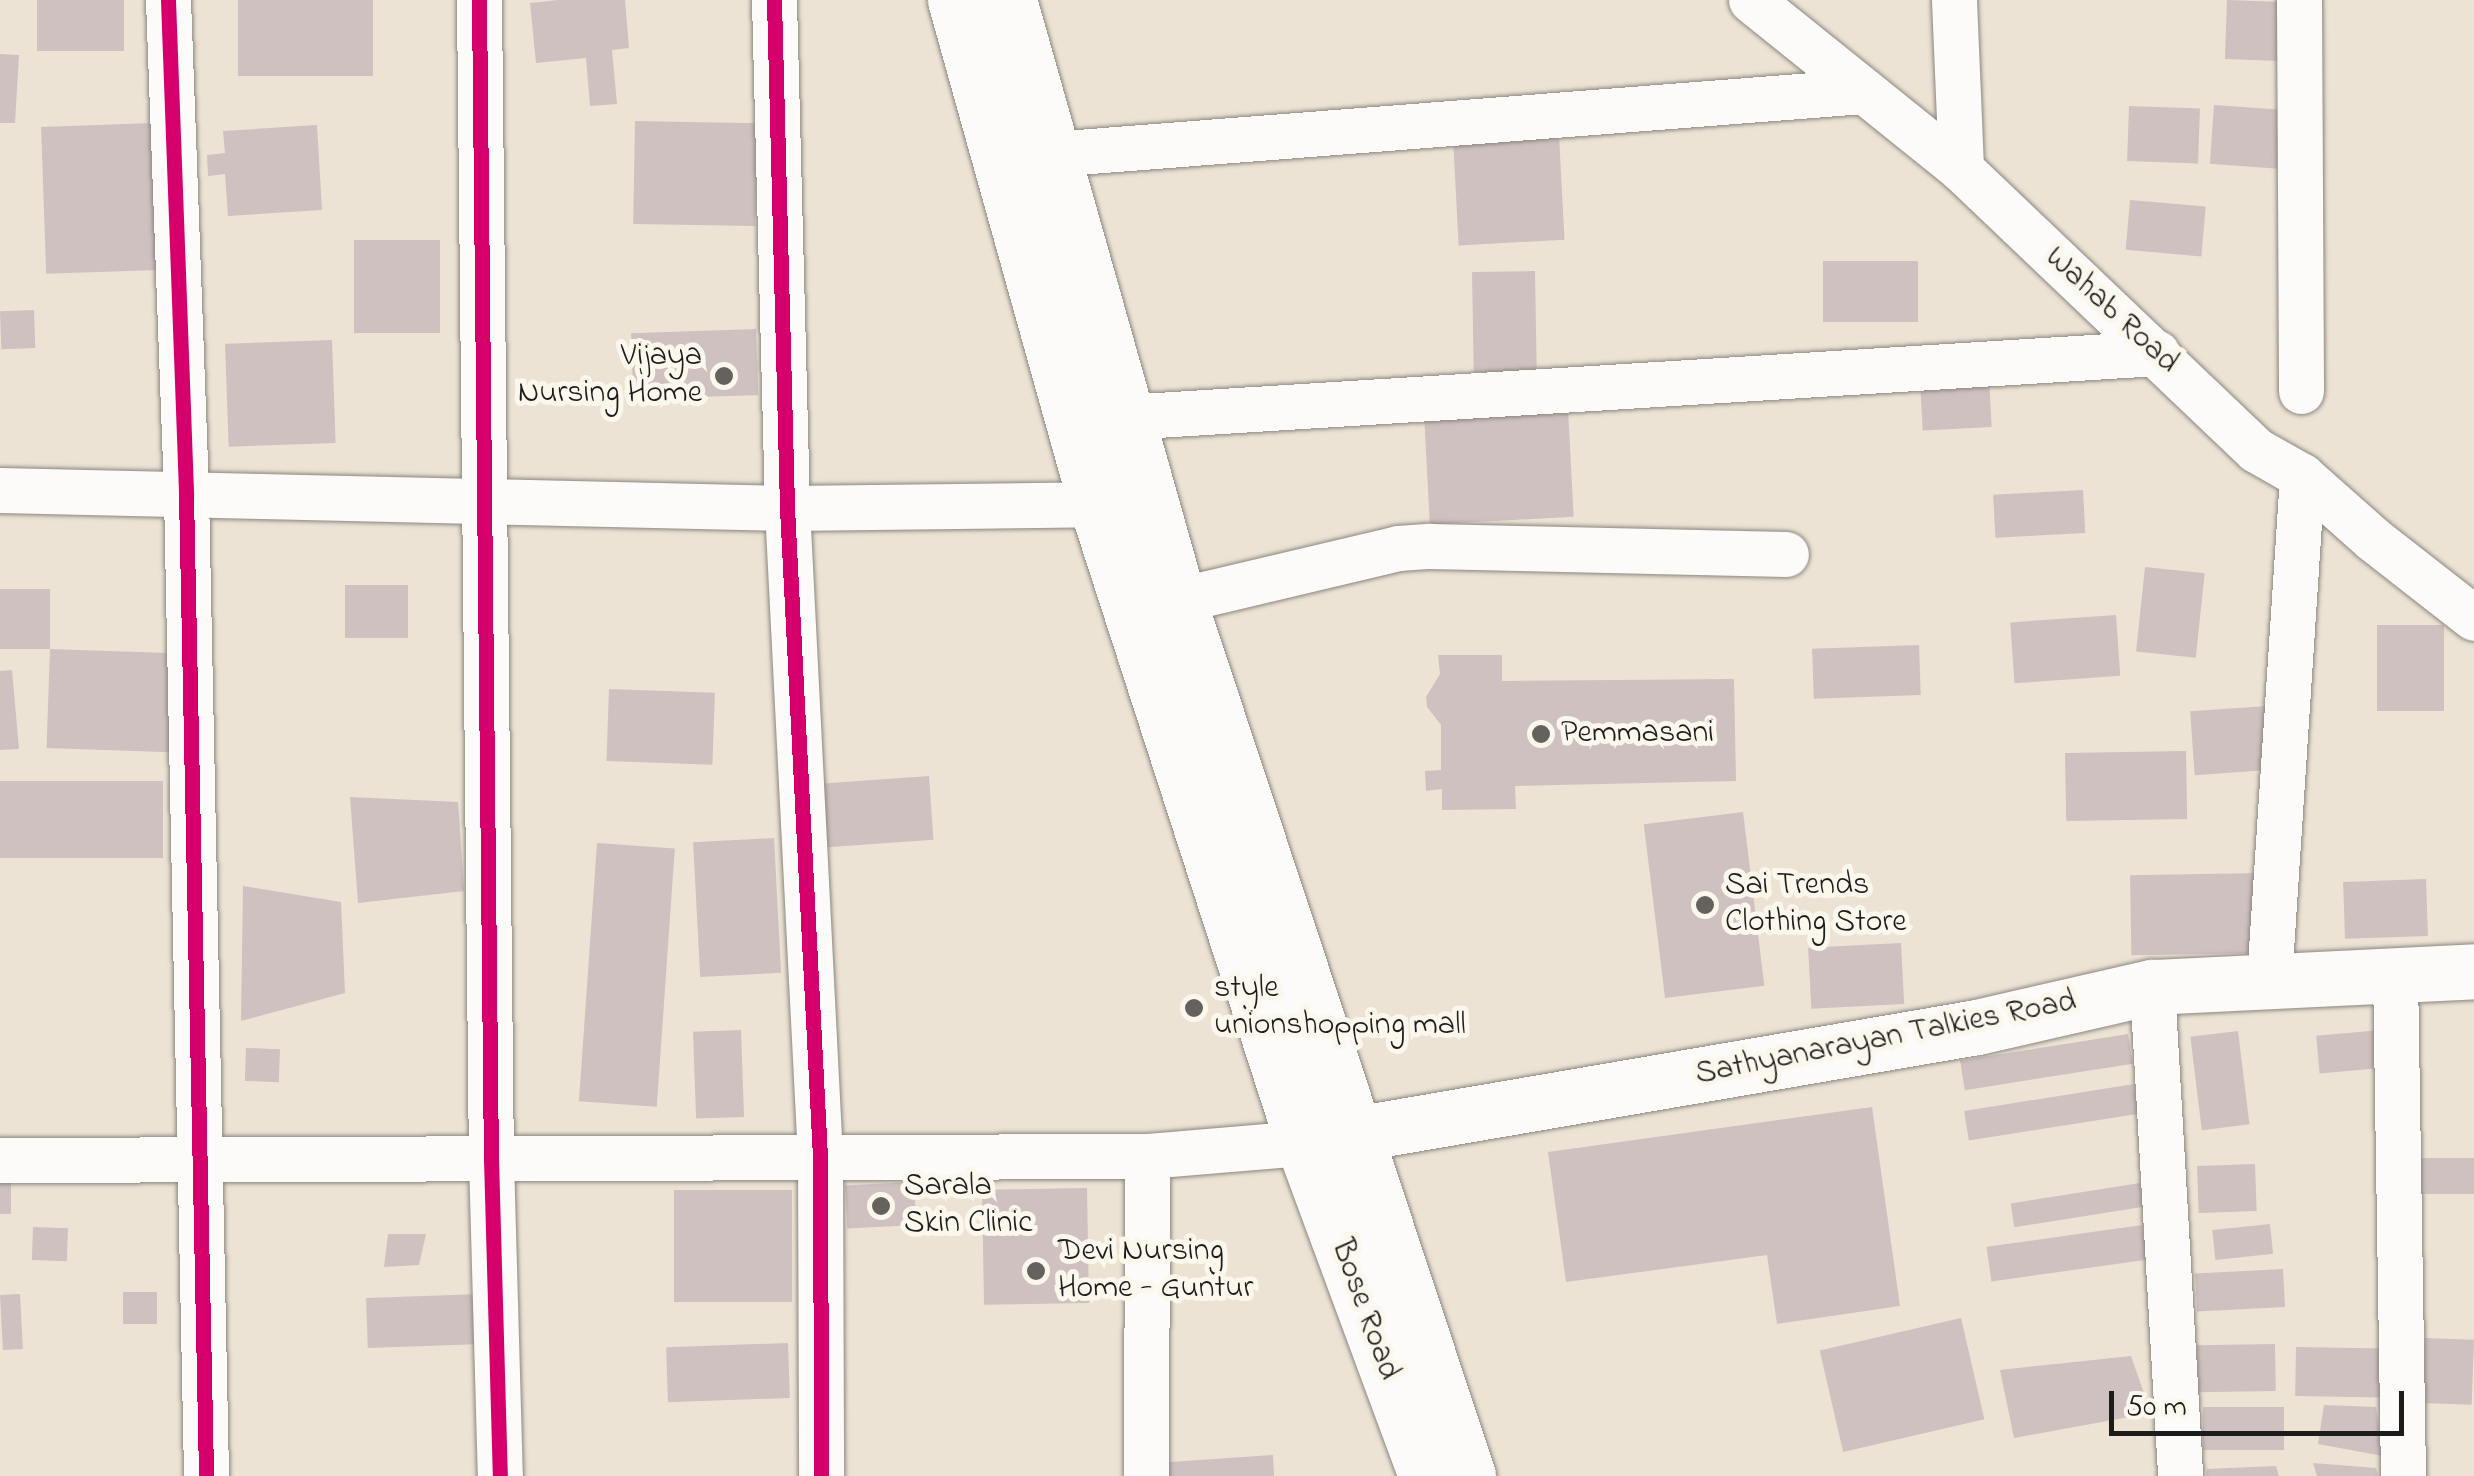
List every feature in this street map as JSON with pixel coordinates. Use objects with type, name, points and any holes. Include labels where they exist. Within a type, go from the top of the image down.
[{"type":"main road","points":[[955,0],[1122,498],[1329,1139],[1468,1476]]},
{"type":"main road","points":[[1010,0],[1126,417],[1122,498]]},
{"type":"main road","name":"Sathyanarayan Talkies Road","points":[[1329,1139],[1977,1027],[2152,987],[2474,970]]},
{"type":"main road","name":"Bose Road","points":[[1329,1139],[1426,1476]]},
{"type":"street","points":[[168,0],[186,494],[206,1476]]},
{"type":"street","points":[[479,0],[491,1159],[500,1476]]},
{"type":"street","points":[[774,0],[787,508],[820,1158],[821,1476]]},
{"type":"street","name":"Wahab Road","points":[[1751,0],[1960,170],[2256,450],[2302,476],[2373,539],[2474,618]]},
{"type":"street","points":[[1954,0],[1960,170]]},
{"type":"street","points":[[2299,0],[2301,391]]},
{"type":"street","points":[[1052,154],[1864,91]]},
{"type":"street","points":[[1126,417],[2157,353]]},
{"type":"street","points":[[2269,980],[2302,476]]},
{"type":"street","points":[[0,490],[787,508],[1122,498]]},
{"type":"street","points":[[1154,606],[1398,548],[1786,554]]},
{"type":"street","points":[[2396,972],[2404,1476]]},
{"type":"street","points":[[2152,987],[2180,1476]]},
{"type":"street","points":[[0,1160],[1147,1156],[1329,1139]]},
{"type":"street","points":[[1146,1476],[1147,1156]]},
{"type":"building","points":[[37,0],[124,0],[124,51],[37,51]]},
{"type":"building","points":[[238,0],[373,0],[373,76],[238,76]]},
{"type":"building","points":[[625,0],[629,48],[612,50],[617,104],[590,106],[586,58],[536,63],[530,3]]},
{"type":"building","points":[[2227,0],[2283,2],[2281,61],[2225,59]]},
{"type":"building","points":[[0,54],[19,55],[15,123],[0,123]]},
{"type":"building","points":[[2214,105],[2286,110],[2282,169],[2210,164]]},
{"type":"building","points":[[2129,106],[2200,108],[2198,163],[2127,161]]},
{"type":"building","points":[[635,121],[757,123],[755,226],[633,224]]},
{"type":"building","points":[[153,123],[158,270],[46,274],[41,127]]},
{"type":"building","points":[[317,125],[322,210],[228,216],[225,174],[208,176],[207,155],[225,153],[223,131]]},
{"type":"building","points":[[1559,135],[1564,240],[1459,245],[1453,141]]},
{"type":"building","points":[[2130,200],[2206,207],[2201,256],[2126,250]]},
{"type":"building","points":[[354,240],[440,240],[440,333],[354,333]]},
{"type":"building","points":[[1823,261],[1918,261],[1918,322],[1823,322]]},
{"type":"building","points":[[1535,271],[1537,371],[1474,372],[1472,272]]},
{"type":"building","points":[[34,310],[35,348],[1,349],[0,311]]},
{"type":"building","points":[[756,329],[758,395],[633,399],[631,333]]},
{"type":"building","points":[[332,340],[336,443],[229,447],[225,344]]},
{"type":"building","points":[[1989,377],[1992,427],[1923,431],[1920,381]]},
{"type":"building","points":[[1568,409],[1574,517],[1430,524],[1424,417]]},
{"type":"building","points":[[2083,490],[2085,533],[1995,538],[1993,495]]},
{"type":"building","points":[[2145,567],[2205,573],[2196,658],[2136,652]]},
{"type":"building","points":[[345,585],[408,585],[408,638],[345,638]]},
{"type":"building","points":[[0,589],[50,589],[50,649],[0,649]]},
{"type":"building","points":[[2116,615],[2120,676],[2015,683],[2010,622]]},
{"type":"building","points":[[2377,625],[2444,625],[2444,711],[2377,711]]},
{"type":"building","points":[[1919,645],[1921,695],[1814,699],[1812,649]]},
{"type":"building","points":[[50,649],[174,653],[170,752],[47,748]]},
{"type":"building","points":[[1438,655],[1502,655],[1502,681],[1734,679],[1736,781],[1515,786],[1516,809],[1442,810],[1442,789],[1426,791],[1425,771],[1441,770],[1441,725],[1427,707],[1426,697],[1440,674]]},
{"type":"building","points":[[12,670],[19,749],[0,750],[0,671]]},
{"type":"building","points":[[609,689],[715,693],[712,765],[606,761]]},
{"type":"building","points":[[2267,706],[2271,770],[2195,775],[2190,711]]},
{"type":"building","points":[[2186,751],[2187,819],[2066,821],[2065,753]]},
{"type":"building","points":[[929,776],[933,840],[828,847],[823,783]]},
{"type":"building","points":[[0,781],[163,781],[163,858],[0,858]]},
{"type":"building","points":[[350,797],[458,802],[464,891],[358,903]]},
{"type":"building","name":"Sai Trends Clothing Store","points":[[1743,812],[1764,986],[1665,998],[1644,824]]},
{"type":"building","points":[[774,838],[781,973],[700,977],[693,842]]},
{"type":"building","points":[[597,843],[675,848],[657,1107],[579,1101]]},
{"type":"building","points":[[2260,873],[2261,953],[2131,955],[2130,875]]},
{"type":"building","points":[[2426,879],[2428,936],[2345,939],[2343,882]]},
{"type":"building","points":[[243,886],[341,902],[345,993],[241,1021]]},
{"type":"building","points":[[1901,943],[1904,1004],[1811,1009],[1808,948]]},
{"type":"building","points":[[741,1030],[744,1117],[696,1119],[693,1032]]},
{"type":"building","points":[[2381,1030],[2384,1068],[2320,1074],[2316,1036]]},
{"type":"building","points":[[2238,1031],[2249,1124],[2202,1130],[2190,1037]]},
{"type":"building","points":[[2128,1034],[2133,1064],[1965,1090],[1960,1061]]},
{"type":"building","points":[[246,1048],[280,1049],[279,1082],[245,1081]]},
{"type":"building","points":[[2134,1084],[2139,1114],[1969,1141],[1964,1111]]},
{"type":"building","points":[[1872,1107],[1900,1306],[1777,1324],[1767,1255],[1566,1282],[1548,1152]]},
{"type":"building","points":[[2418,1158],[2474,1158],[2474,1194],[2418,1194]]},
{"type":"building","points":[[2255,1164],[2257,1211],[2199,1213],[2197,1166]]},
{"type":"building","points":[[0,1181],[11,1181],[11,1214],[0,1214]]},
{"type":"building","name":"Sarala Skin Clinic","points":[[914,1182],[916,1225],[847,1229],[845,1186]]},
{"type":"building","points":[[2140,1183],[2144,1207],[2014,1227],[2011,1203]]},
{"type":"building","name":"Devi Nursing Home - Guntur","points":[[1087,1188],[1089,1303],[984,1305],[982,1190]]},
{"type":"building","points":[[674,1190],[792,1190],[792,1302],[674,1302]]},
{"type":"building","points":[[2270,1224],[2273,1254],[2215,1260],[2212,1230]]},
{"type":"building","points":[[2142,1225],[2147,1260],[1991,1282],[1987,1247]]},
{"type":"building","points":[[33,1227],[68,1228],[67,1261],[32,1260]]},
{"type":"building","points":[[388,1234],[426,1234],[419,1265],[384,1267]]},
{"type":"building","points":[[2283,1269],[2285,1307],[2197,1312],[2195,1274]]},
{"type":"building","points":[[123,1292],[157,1292],[157,1324],[123,1324]]},
{"type":"building","points":[[20,1294],[23,1349],[3,1350],[0,1295]]},
{"type":"building","points":[[481,1294],[483,1344],[368,1348],[366,1298]]},
{"type":"building","points":[[1961,1318],[1984,1419],[1843,1452],[1820,1351]]},
{"type":"building","points":[[2425,1338],[2474,1340],[2472,1405],[2423,1403]]},
{"type":"building","points":[[788,1343],[790,1398],[668,1402],[666,1347]]},
{"type":"building","points":[[2275,1344],[2276,1391],[2198,1392],[2197,1345]]},
{"type":"building","points":[[2296,1347],[2384,1349],[2383,1398],[2295,1396]]},
{"type":"building","points":[[2131,1356],[2151,1413],[2014,1438],[2000,1370]]},
{"type":"building","points":[[2324,1405],[2376,1407],[2383,1456],[2318,1444]]},
{"type":"building","points":[[2203,1407],[2284,1407],[2284,1450],[2203,1450]]},
{"type":"building","points":[[1273,1455],[1274,1476],[1156,1476],[1156,1463]]},
{"type":"building","points":[[2313,1463],[2376,1468],[2378,1476],[2317,1476]]},
{"type":"building","points":[[2276,1466],[2279,1476],[2206,1476],[2207,1469]]},
{"type":"cycle path","points":[[168,0],[186,494],[206,1476]]},
{"type":"cycle path","points":[[479,0],[491,1159],[500,1476]]},
{"type":"cycle path","points":[[774,0],[787,508],[820,1157],[821,1476]]},
{"type":"place","name":"Vijaya Nursing Home","points":[[724,376]]},
{"type":"place","name":"Pemmasani","points":[[1541,734]]},
{"type":"place","name":"Sai Trends Clothing Store","points":[[1705,905]]},
{"type":"place","name":"style unionshopping mall","points":[[1194,1008]]},
{"type":"place","name":"Sarala Skin Clinic","points":[[881,1206]]},
{"type":"place","name":"Devi Nursing Home - Guntur","points":[[1036,1271]]}]
